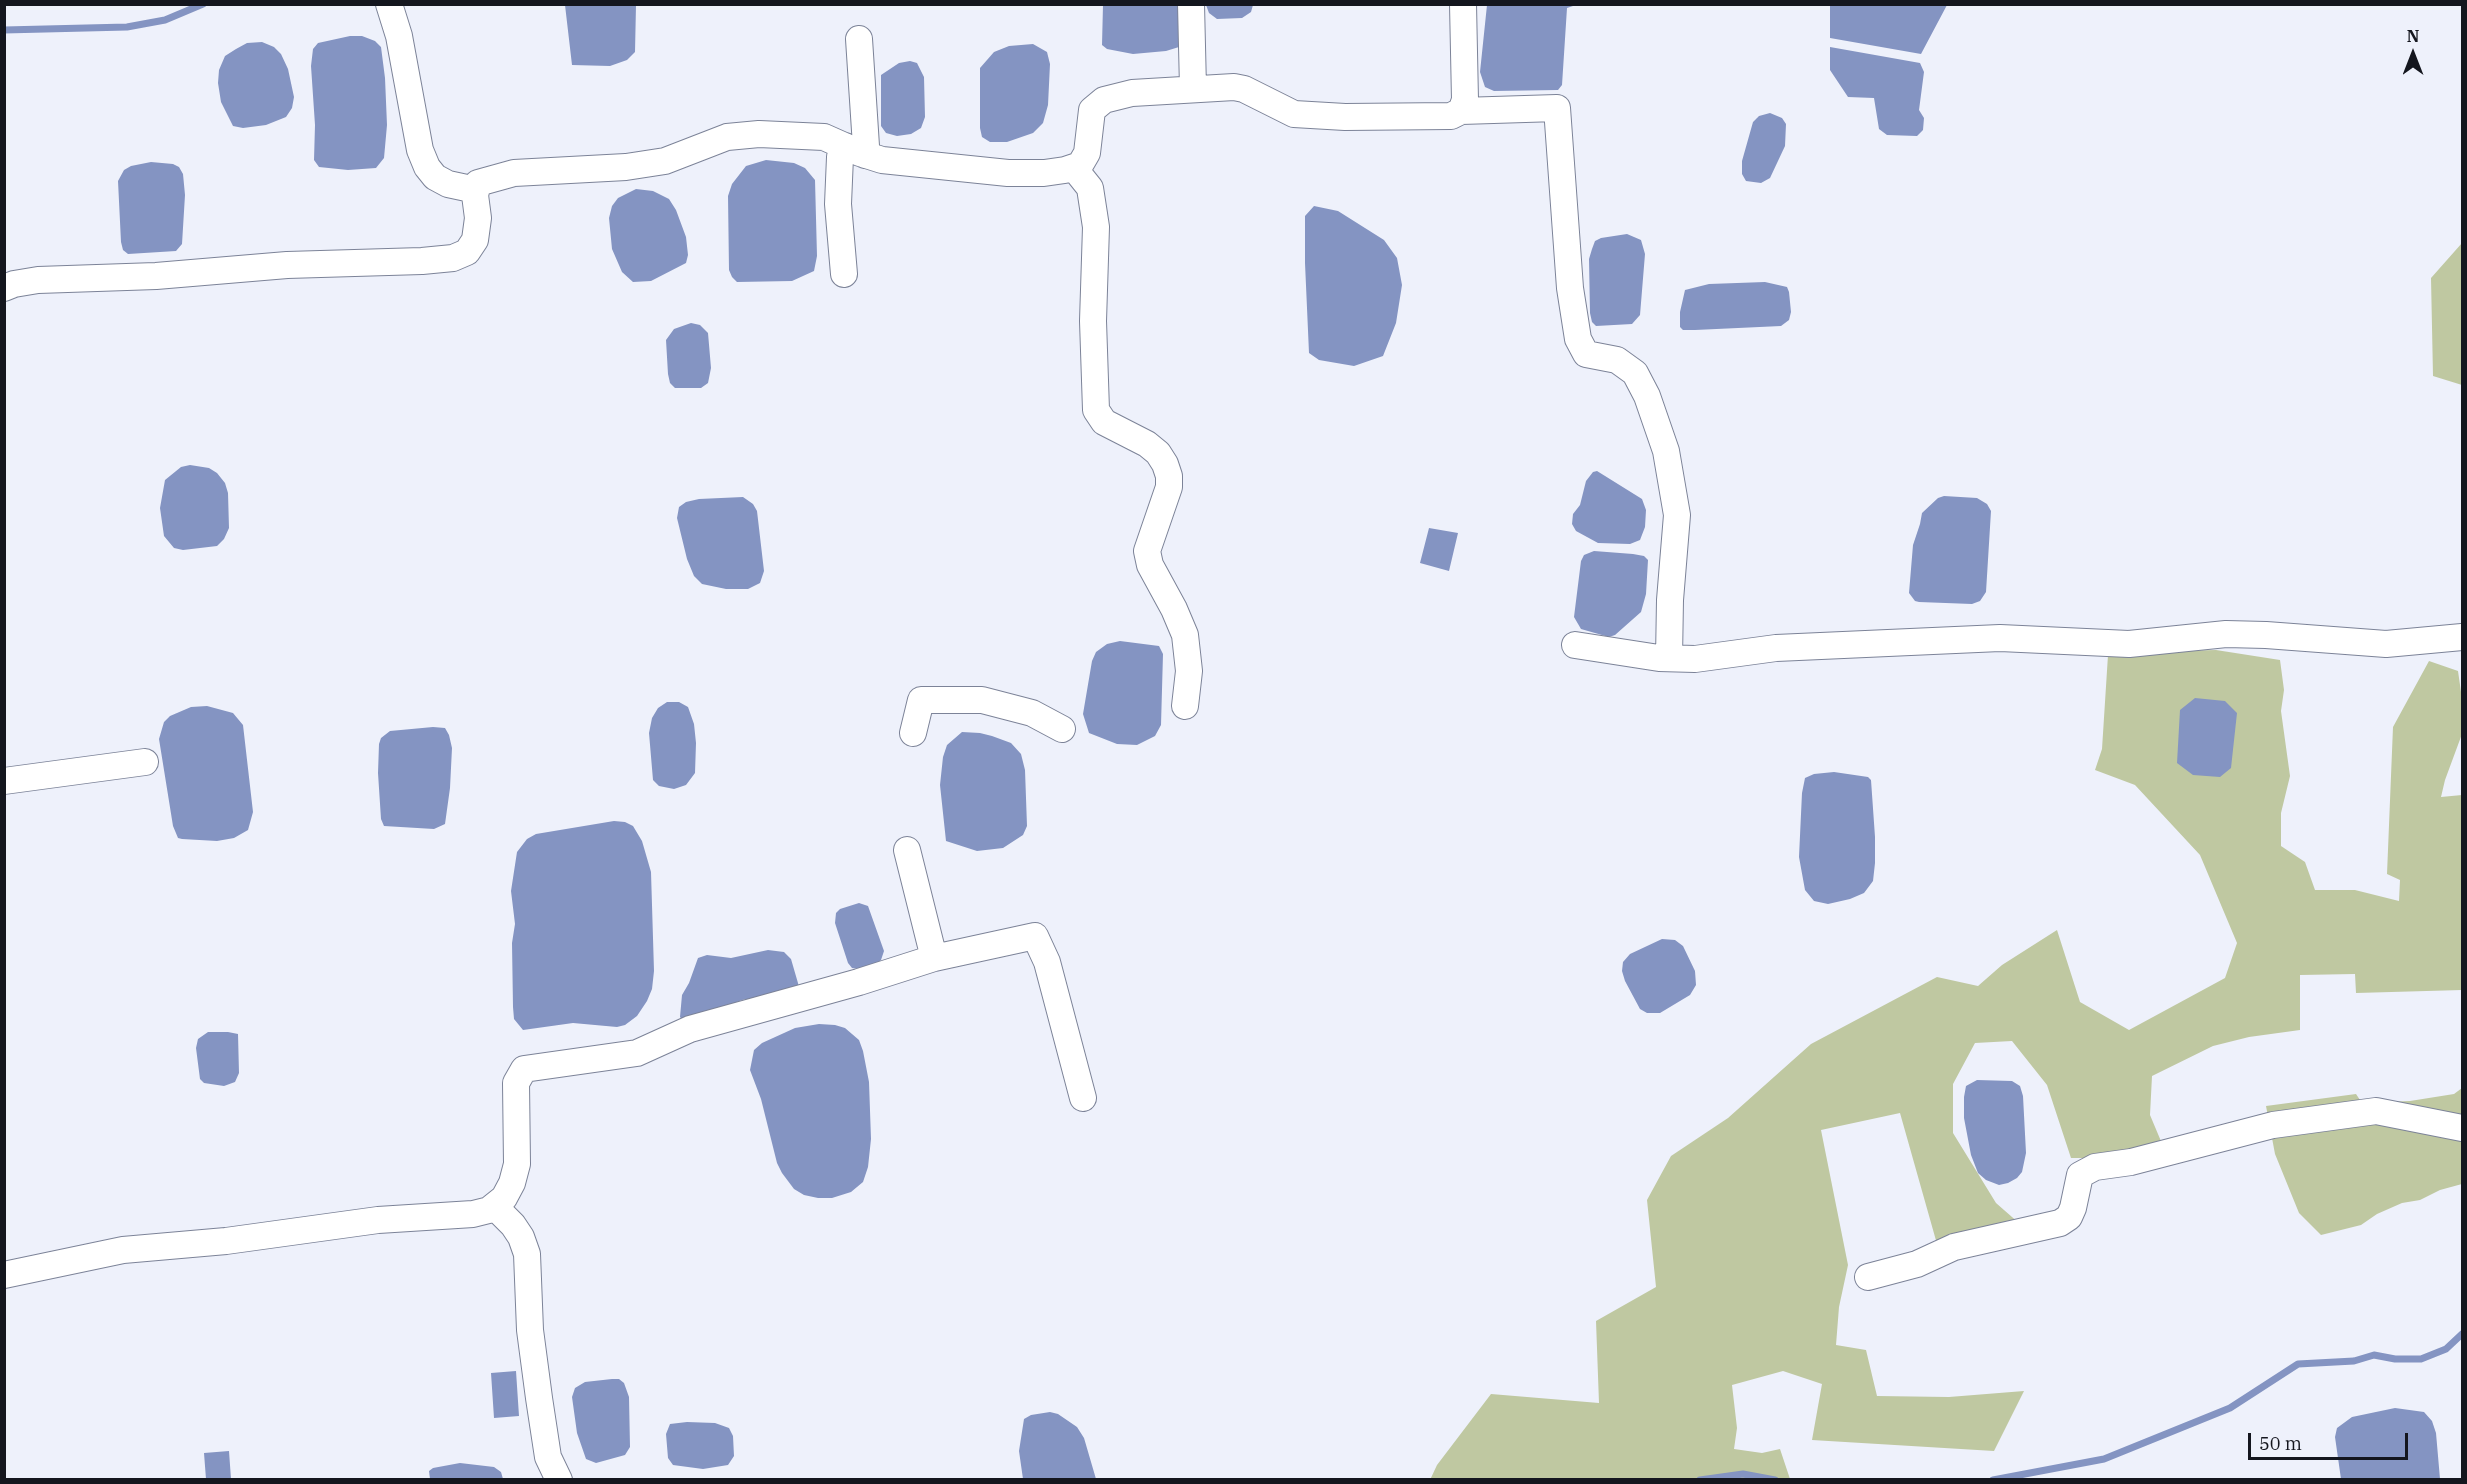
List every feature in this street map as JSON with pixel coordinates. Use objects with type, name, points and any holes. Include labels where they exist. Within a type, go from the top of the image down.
[{"type":"street","points":[[389,4],[399,36],[420,150],[427,167],[435,177],[448,184],[476,190]]},
{"type":"street","points":[[1191,4],[1193,88]]},
{"type":"street","points":[[1461,111],[1465,100],[1463,4]]},
{"type":"street","points":[[844,274],[838,204],[840,157],[866,146],[859,39]]},
{"type":"street","points":[[4,288],[38,280],[156,276],[287,265],[453,258],[467,252],[475,240],[478,231],[475,195],[478,183],[514,173],[626,167],[665,161],[727,137],[759,134],[813,136],[834,140],[882,160],[1008,173],[1044,173],[1074,168],[1084,160],[1092,110],[1104,100],[1132,93],[1193,88],[1244,89],[1294,114],[1308,116],[1451,116],[1461,111],[1557,108],[1570,288],[1578,339],[1586,354],[1617,360],[1635,373],[1647,396],[1666,451],[1677,515],[1670,600],[1669,658]]},
{"type":"street","points":[[1074,168],[1090,188],[1095,218],[1093,321],[1096,410],[1104,422],[1147,444],[1158,453],[1166,464],[1169,476],[1169,487],[1147,551],[1150,565],[1185,635],[1189,671],[1185,706]]},
{"type":"street","points":[[1575,645],[1669,658],[1695,659],[1776,648],[2000,638],[2129,644],[2216,635],[2256,634],[2386,644],[2463,637]]},
{"type":"street","points":[[913,733],[921,700],[982,700],[1032,713],[1062,729]]},
{"type":"street","points":[[4,781],[145,762]]},
{"type":"street","points":[[907,850],[934,958]]},
{"type":"street","points":[[4,1275],[123,1250],[226,1241],[378,1220],[473,1214],[495,1207],[504,1198],[512,1183],[517,1164],[516,1083],[524,1069],[637,1053],[690,1029],[859,982],[934,958],[1035,936],[1047,962],[1083,1098]]},
{"type":"street","points":[[1868,1277],[1917,1264],[1954,1247],[2060,1223],[2069,1217],[2073,1208],[2080,1175],[2095,1167],[2131,1162],[2273,1125],[2376,1111],[2463,1128]]},
{"type":"street","points":[[495,1207],[513,1225],[521,1237],[527,1254],[530,1330],[538,1398],[548,1456],[559,1479]]},
{"type":"green space","points":[[2462,243],[2462,385],[2433,376],[2431,278]]},
{"type":"green space","points":[[2216,650],[2280,660],[2284,690],[2281,711],[2290,776],[2281,813],[2281,846],[2305,862],[2315,890],[2355,890],[2399,901],[2400,880],[2387,874],[2393,727],[2429,661],[2458,671],[2462,699],[2462,734],[2441,797],[2462,795],[2462,990],[2356,993],[2355,974],[2300,975],[2300,1030],[2249,1037],[2213,1046],[2152,1076],[2150,1115],[2163,1146],[2115,1158],[2071,1158],[2047,1085],[2012,1041],[1975,1043],[1953,1084],[1953,1133],[1996,1203],[2020,1224],[1937,1244],[1900,1113],[1821,1130],[1848,1265],[1839,1307],[1836,1345],[1866,1350],[1877,1396],[1949,1397],[2024,1391],[1994,1451],[1812,1440],[1822,1384],[1783,1371],[1732,1385],[1737,1428],[1734,1449],[1762,1453],[1780,1449],[1790,1479],[1430,1480],[1437,1465],[1491,1394],[1599,1403],[1596,1321],[1656,1287],[1647,1200],[1671,1156],[1728,1118],[1811,1044],[1937,977],[1978,986],[2002,965],[2057,930],[2080,1002],[2129,1030],[2225,978],[2237,943],[2200,855],[2135,785],[2095,770],[2102,749],[2108,655],[2133,652]]},
{"type":"green space","points":[[2462,1088],[2462,1184],[2440,1190],[2420,1200],[2402,1203],[2377,1214],[2361,1225],[2321,1235],[2299,1213],[2275,1154],[2266,1106],[2356,1094],[2362,1103],[2410,1101],[2454,1094]]},
{"type":"water","points":[[1206,4],[1253,5],[1251,12],[1242,18],[1217,19],[1209,13]]},
{"type":"water","points":[[1830,4],[1947,5],[1921,54],[1830,38]]},
{"type":"water","points":[[565,5],[636,5],[635,52],[627,60],[610,66],[572,65]]},
{"type":"water","points":[[1103,5],[1182,5],[1179,47],[1166,51],[1133,54],[1107,49],[1102,45]]},
{"type":"water","points":[[1487,5],[1576,5],[1567,8],[1562,85],[1558,90],[1494,91],[1485,87],[1480,72]]},
{"type":"water","points":[[350,36],[362,36],[375,41],[381,47],[387,125],[384,158],[376,168],[348,170],[319,167],[314,160],[315,125],[311,66],[313,49],[318,43]]},
{"type":"water","points":[[262,42],[274,47],[281,54],[288,69],[294,97],[292,108],[286,117],[266,125],[243,128],[233,126],[221,102],[218,83],[219,70],[225,56],[247,43]]},
{"type":"water","points":[[1033,44],[1047,52],[1050,64],[1048,105],[1043,123],[1033,133],[1007,142],[990,142],[982,137],[980,128],[980,68],[994,52],[1009,46]]},
{"type":"water","points":[[1830,47],[1920,63],[1924,72],[1919,110],[1924,118],[1923,130],[1917,136],[1887,135],[1879,129],[1874,98],[1848,97],[1830,70]]},
{"type":"water","points":[[910,61],[917,63],[924,77],[925,117],[921,128],[911,134],[897,136],[886,133],[881,126],[881,75],[899,63]]},
{"type":"water","points":[[1770,113],[1782,118],[1786,124],[1785,146],[1770,178],[1761,183],[1746,181],[1742,174],[1742,161],[1753,122],[1759,116]]},
{"type":"water","points":[[766,160],[794,163],[805,168],[815,180],[817,256],[814,271],[792,281],[737,282],[729,270],[728,196],[732,184],[746,166]]},
{"type":"water","points":[[151,162],[173,164],[179,167],[183,174],[185,195],[182,244],[176,251],[128,254],[123,250],[121,242],[118,181],[124,170],[131,166]]},
{"type":"water","points":[[636,189],[653,191],[669,199],[676,210],[686,237],[688,255],[686,263],[651,281],[633,282],[622,272],[612,249],[609,218],[612,206],[618,198]]},
{"type":"water","points":[[1314,206],[1338,211],[1384,240],[1397,258],[1402,285],[1396,323],[1383,356],[1354,366],[1319,360],[1309,353],[1305,216]]},
{"type":"water","points":[[1627,234],[1641,240],[1645,254],[1640,315],[1632,324],[1596,326],[1592,322],[1590,313],[1589,259],[1592,249],[1595,241],[1601,238]]},
{"type":"water","points":[[1765,282],[1787,287],[1789,292],[1791,312],[1789,320],[1781,326],[1695,330],[1683,330],[1680,327],[1680,312],[1685,290],[1709,284]]},
{"type":"water","points":[[691,323],[700,325],[708,333],[711,368],[708,383],[701,388],[675,388],[670,383],[668,374],[666,340],[674,329]]},
{"type":"water","points":[[190,465],[209,468],[217,473],[225,483],[228,493],[229,528],[224,539],[217,546],[183,550],[174,548],[164,536],[160,508],[165,480],[181,467]]},
{"type":"water","points":[[1597,471],[1642,499],[1646,510],[1645,527],[1640,540],[1630,544],[1598,543],[1576,531],[1572,524],[1573,514],[1580,505],[1586,481],[1593,472]]},
{"type":"water","points":[[1944,496],[1977,498],[1987,504],[1991,511],[1986,592],[1980,601],[1972,604],[1919,602],[1915,601],[1909,593],[1913,545],[1922,513],[1938,498]]},
{"type":"water","points":[[743,497],[753,504],[757,511],[764,571],[760,583],[748,589],[726,589],[702,584],[694,576],[687,559],[677,518],[679,507],[686,502],[699,499]]},
{"type":"water","points":[[1429,528],[1458,533],[1449,571],[1420,563]]},
{"type":"water","points":[[1594,551],[1633,554],[1644,556],[1648,560],[1646,594],[1641,612],[1615,635],[1609,637],[1581,629],[1574,617],[1581,561],[1584,555]]},
{"type":"water","points":[[1120,641],[1159,646],[1163,654],[1161,725],[1155,736],[1137,745],[1117,744],[1089,733],[1083,714],[1092,661],[1096,652],[1107,644]]},
{"type":"water","points":[[2195,698],[2225,701],[2237,713],[2231,768],[2220,777],[2193,775],[2177,763],[2180,710]]},
{"type":"water","points":[[667,702],[679,702],[688,707],[694,724],[696,743],[695,773],[686,785],[674,789],[659,786],[653,780],[649,733],[652,718],[658,708]]},
{"type":"water","points":[[207,706],[233,713],[243,725],[253,812],[248,830],[234,838],[217,841],[178,838],[173,826],[159,739],[164,722],[170,716],[191,707]]},
{"type":"water","points":[[445,728],[452,748],[445,824],[434,829],[384,826],[381,819],[378,773],[381,738],[390,731]]},
{"type":"water","points":[[962,732],[980,733],[1011,743],[1021,754],[1025,770],[1027,826],[1023,835],[1003,848],[977,851],[946,841],[940,785],[943,757],[947,745]]},
{"type":"water","points":[[1834,772],[1868,777],[1871,780],[1875,863],[1873,881],[1864,893],[1828,904],[1814,901],[1805,890],[1799,857],[1802,793],[1805,778],[1814,774]]},
{"type":"water","points":[[614,821],[625,822],[633,826],[642,841],[651,872],[654,971],[652,989],[647,1001],[637,1016],[625,1025],[617,1027],[573,1023],[523,1030],[514,1019],[513,1007],[512,943],[515,924],[511,891],[517,852],[527,839],[536,834]]},
{"type":"water","points":[[859,903],[868,906],[884,951],[881,960],[876,965],[859,969],[852,968],[848,963],[835,923],[836,913],[840,909]]},
{"type":"water","points":[[1662,939],[1675,940],[1683,946],[1695,971],[1696,985],[1690,995],[1660,1013],[1647,1013],[1640,1009],[1625,981],[1622,971],[1623,962],[1630,954]]},
{"type":"water","points":[[768,950],[784,952],[791,959],[800,990],[742,1000],[685,1023],[680,1017],[682,995],[698,958],[707,955],[731,958]]},
{"type":"water","points":[[819,1024],[845,1028],[859,1040],[869,1082],[871,1139],[868,1167],[863,1182],[851,1192],[832,1198],[804,1195],[794,1189],[782,1173],[777,1163],[761,1099],[750,1070],[754,1050],[762,1043],[795,1028]]},
{"type":"water","points":[[208,1032],[238,1034],[239,1073],[235,1082],[224,1086],[204,1083],[200,1079],[196,1048],[198,1039]]},
{"type":"water","points":[[1977,1080],[2012,1081],[2020,1086],[2023,1096],[2026,1153],[2022,1172],[2008,1183],[1999,1185],[1986,1180],[1978,1173],[1971,1155],[1964,1118],[1964,1097],[1966,1086]]},
{"type":"water","points":[[516,1371],[519,1416],[494,1418],[491,1373]]},
{"type":"water","points":[[619,1379],[624,1383],[629,1397],[630,1447],[625,1455],[596,1463],[586,1459],[577,1433],[572,1397],[575,1388],[585,1382]]},
{"type":"water","points":[[2395,1408],[2424,1412],[2432,1421],[2436,1433],[2440,1479],[2341,1479],[2335,1437],[2337,1428],[2352,1417]]},
{"type":"water","points":[[1050,1412],[1058,1414],[1077,1427],[1084,1438],[1096,1479],[1023,1479],[1019,1451],[1024,1419],[1031,1415]]},
{"type":"water","points":[[715,1423],[729,1428],[733,1436],[734,1456],[728,1465],[703,1469],[673,1465],[668,1458],[666,1434],[670,1424]]},
{"type":"water","points":[[229,1451],[231,1479],[206,1479],[204,1453]]},
{"type":"water","points":[[460,1463],[494,1467],[501,1472],[503,1479],[430,1479],[429,1471],[433,1468]]},
{"type":"waterway","points":[[4,30],[127,27],[165,20],[203,4]]},
{"type":"waterway","points":[[1993,1480],[2104,1459],[2230,1408],[2298,1364],[2354,1361],[2374,1355],[2395,1359],[2421,1359],[2446,1349],[2462,1334]]},
{"type":"waterway","points":[[1700,1480],[1743,1474],[1775,1480]]}]
